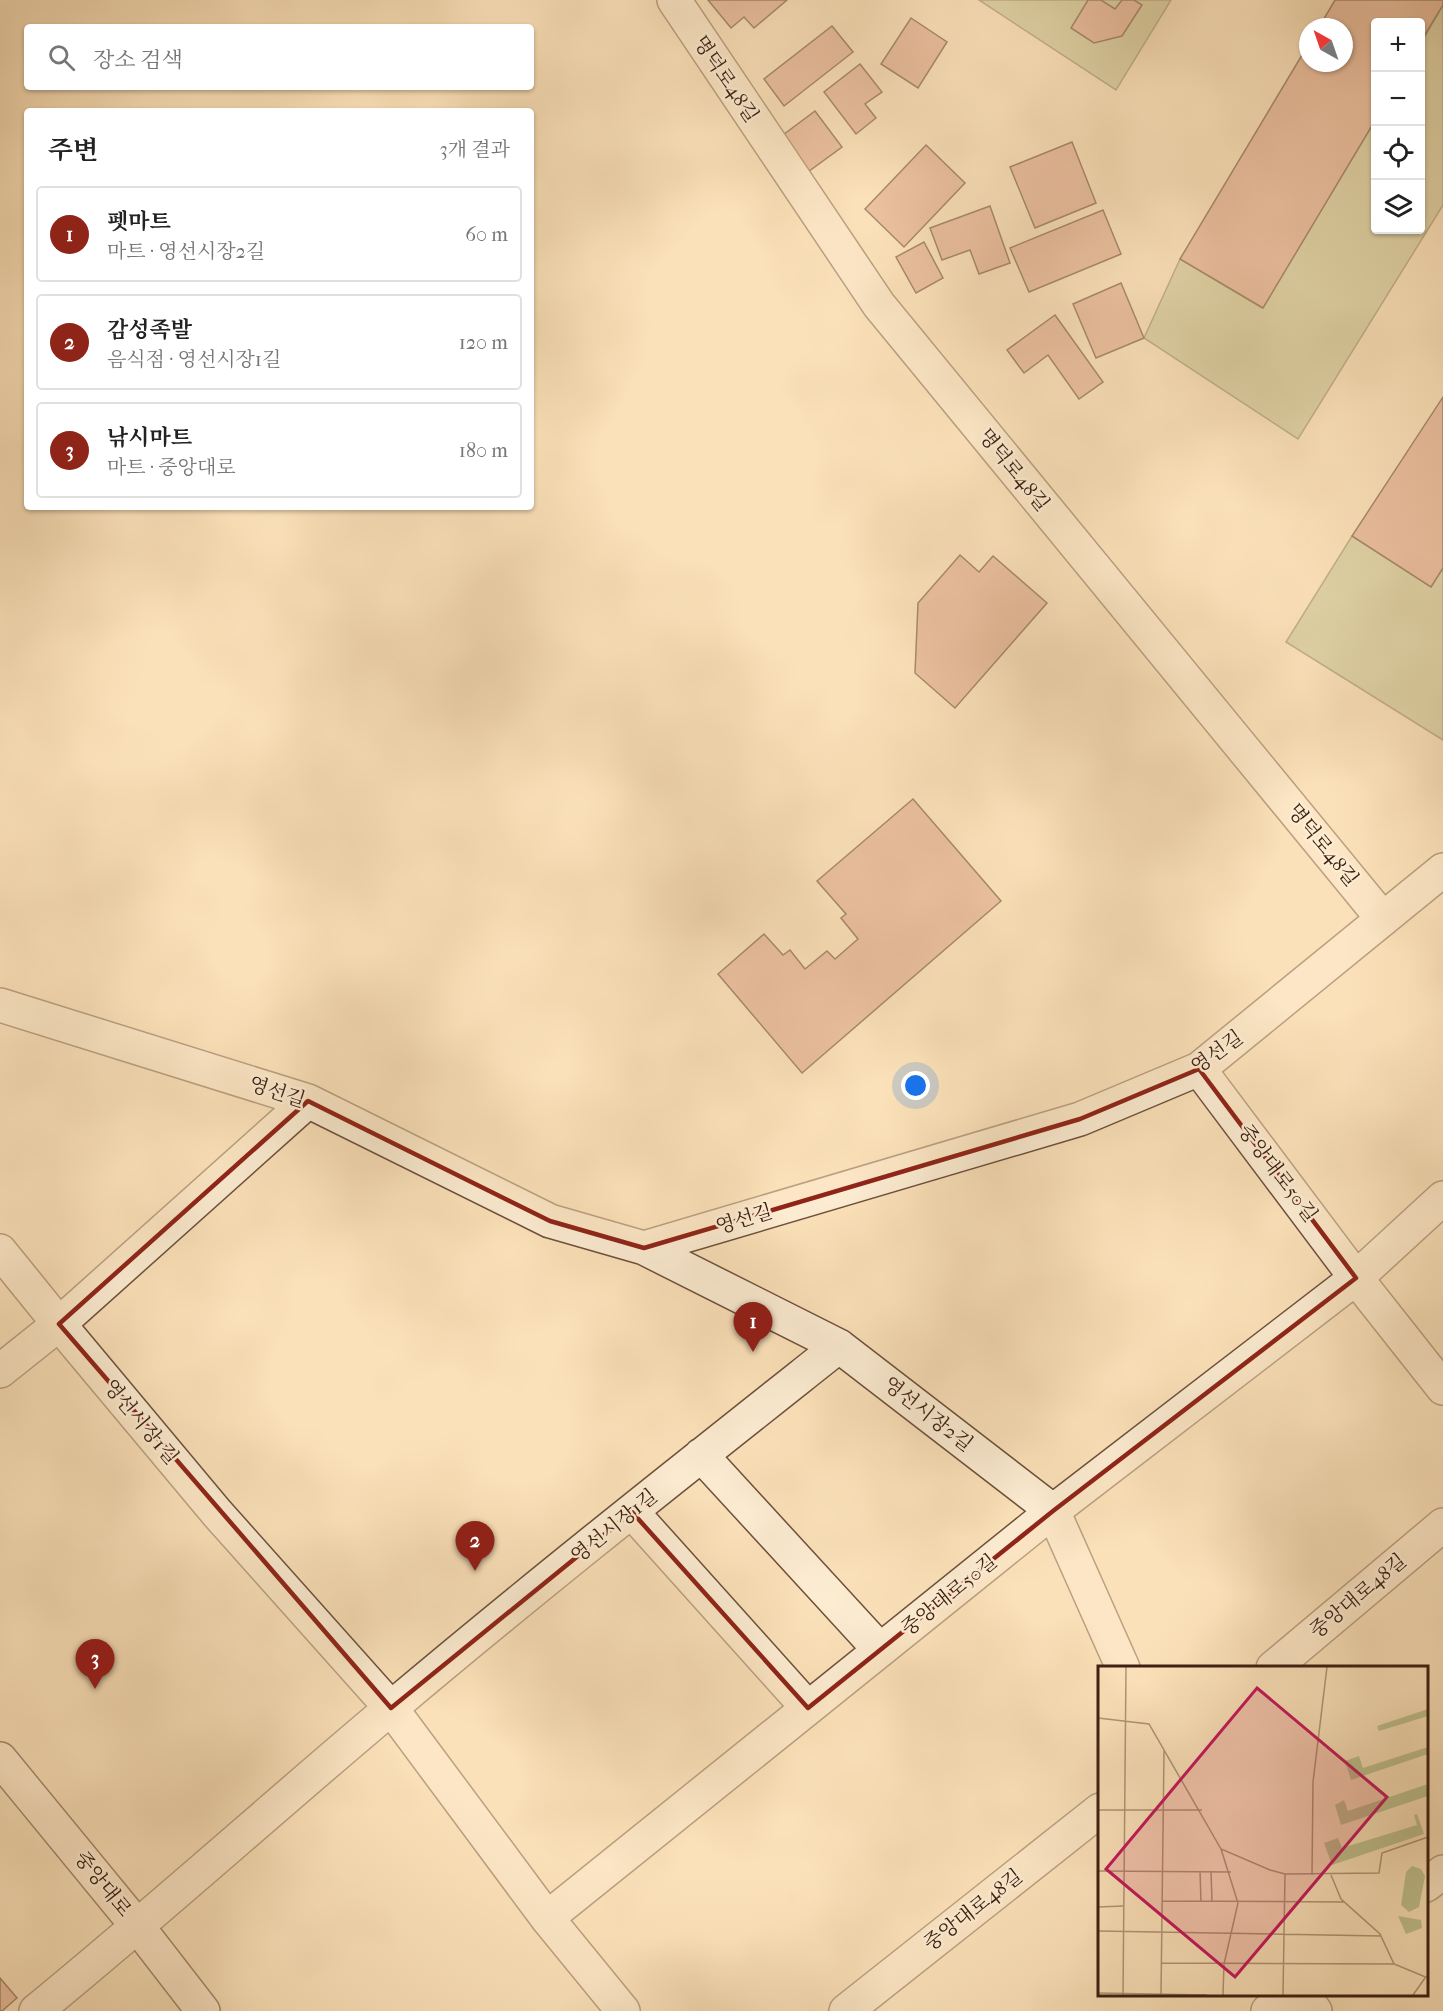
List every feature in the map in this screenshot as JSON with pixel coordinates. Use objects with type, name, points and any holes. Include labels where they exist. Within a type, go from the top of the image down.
[{"type":"street","name":"명덕로48길","points":[[674,0],[879,305],[1383,919]]},
{"type":"street","name":"영선길","points":[[0,1005],[308,1101],[550,1221],[644,1248],[1080,1119],[1199,1069],[1443,870]]},
{"type":"street","name":"중앙대로50길","points":[[1199,1069],[1356,1278],[1443,1388]]},
{"type":"street","points":[[0,1371],[59,1324],[308,1101]]},
{"type":"street","name":"중앙대로50길","points":[[547,1918],[1053,1511],[1356,1278],[1443,1198]]},
{"type":"street","name":"영선시장2길","points":[[644,1248],[839,1346],[1053,1511],[1122,1666]]},
{"type":"street","name":"영선시장1길","points":[[0,1251],[218,1513],[391,1708],[547,1918],[623,2011]]},
{"type":"street","name":"영선시장1길","points":[[391,1708],[701,1455],[839,1346]]},
{"type":"street","points":[[701,1455],[880,1650]]},
{"type":"street","points":[[632,1512],[808,1708]]},
{"type":"street","name":"중앙대로48길","points":[[1275,1666],[1443,1525]]},
{"type":"street","points":[[36,2011],[138,1927],[391,1708]]},
{"type":"street","name":"중앙대로","points":[[0,1759],[138,1927],[203,2011]]},
{"type":"street","name":"중앙대로48길","points":[[846,2011],[1098,1812]]},
{"type":"street","points":[[1428,1883],[1443,1872]]},
{"type":"street","points":[[1269,2011],[1288,1996]]},
{"type":"street","points":[[1303,1996],[1315,2011]]},
{"type":"highlighted area","points":[[1199,1069],[1356,1278],[1053,1511],[808,1708],[632,1512],[391,1708],[59,1324],[308,1101],[550,1221],[644,1248],[1080,1119]]},
{"type":"green space","points":[[979,0],[1171,0],[1116,90]]},
{"type":"green space","points":[[1443,5],[1443,205],[1298,439],[1144,338],[1180,259],[1262,308],[1371,126],[1371,234],[1425,234],[1425,36]]},
{"type":"green space","points":[[1352,536],[1431,587],[1443,568],[1443,740],[1286,642]]},
{"type":"building","points":[[708,0],[787,0],[754,28],[744,17],[731,28]]},
{"type":"building","points":[[1088,0],[1101,0],[1115,9],[1122,0],[1134,0],[1142,5],[1122,36],[1094,43],[1071,28]]},
{"type":"building","points":[[1335,0],[1443,0],[1443,5],[1425,35],[1425,18],[1371,18],[1371,127],[1263,308],[1180,259],[1299,60],[1299,72],[1353,72],[1353,18],[1324,18]]},
{"type":"building","points":[[911,18],[947,42],[918,88],[881,64]]},
{"type":"building","points":[[832,26],[853,52],[784,106],[764,79]]},
{"type":"building","points":[[860,64],[882,92],[865,104],[876,118],[856,134],[824,92]]},
{"type":"building","points":[[815,111],[842,147],[801,177],[775,141]]},
{"type":"building","points":[[1072,142],[1096,203],[1035,228],[1010,167]]},
{"type":"building","points":[[926,145],[965,183],[904,247],[865,209]]},
{"type":"building","points":[[990,206],[1010,263],[979,274],[970,250],[942,260],[930,228]]},
{"type":"building","points":[[1103,210],[1121,254],[1029,292],[1010,248]]},
{"type":"building","points":[[924,242],[943,278],[916,293],[896,257]]},
{"type":"building","points":[[1121,283],[1144,338],[1096,358],[1073,304]]},
{"type":"building","points":[[1055,315],[1103,382],[1079,399],[1048,355],[1024,373],[1007,350]]},
{"type":"building","points":[[1443,397],[1443,568],[1431,587],[1352,536]]},
{"type":"building","points":[[960,555],[979,572],[993,556],[1047,603],[955,708],[915,673],[918,603]]},
{"type":"building","points":[[913,799],[1001,901],[802,1073],[718,974],[764,934],[783,955],[790,950],[805,969],[827,951],[835,959],[858,939],[841,918],[846,914],[817,881]]},
{"type":"building","points":[[0,1978],[17,1998],[2,2011],[0,2011]]},
{"type":"place","name":"펫마트","points":[[753,1352]]},
{"type":"place","name":"감성족발","points":[[475,1571]]},
{"type":"place","name":"낚시마트","points":[[95,1689]]}]
